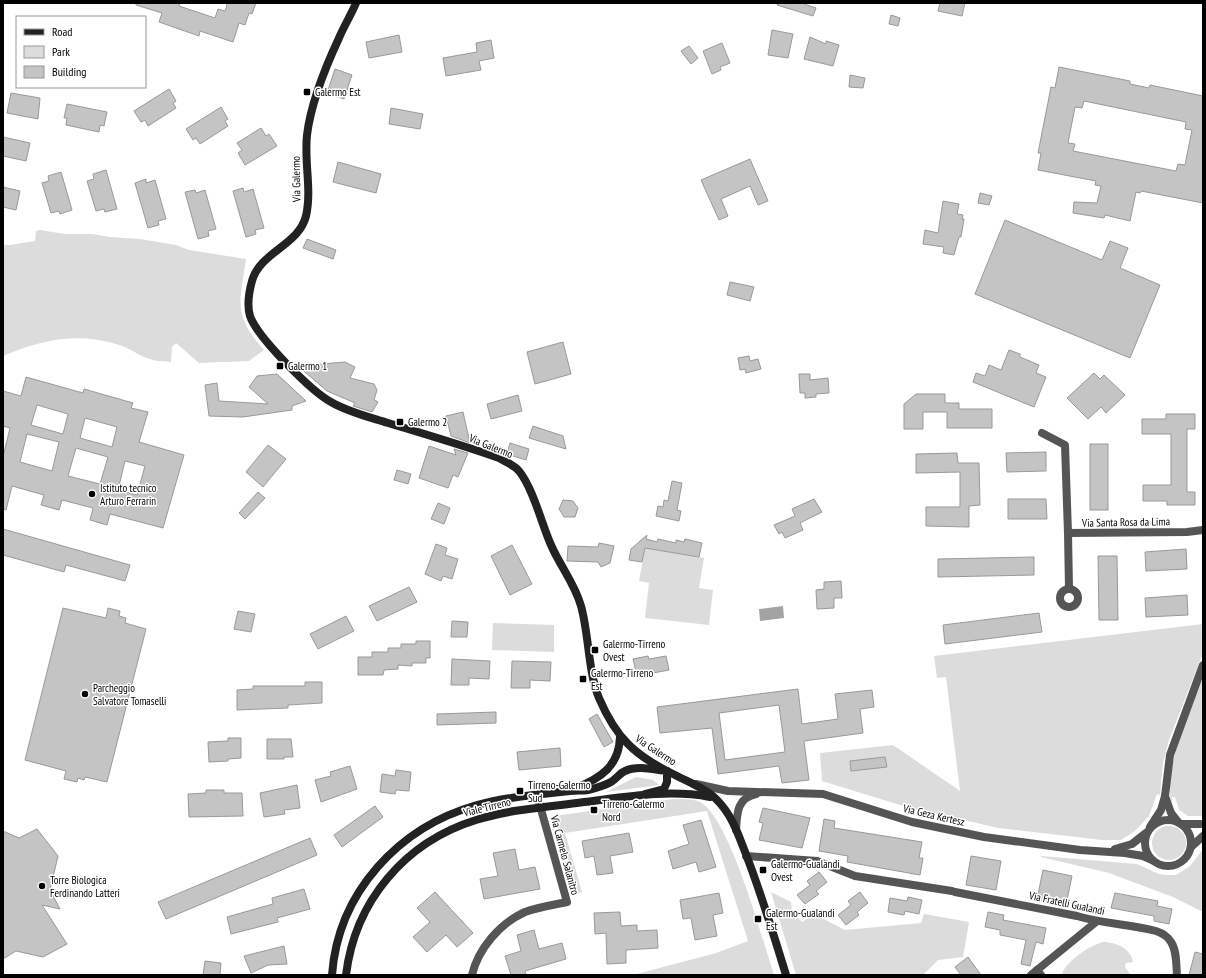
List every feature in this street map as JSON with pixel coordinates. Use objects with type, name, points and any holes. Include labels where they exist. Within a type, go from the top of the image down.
[{"type":"main road","name":"Via Galermo","points":[[356,3],[329,59],[311,115],[306,149],[308,197],[306,216],[301,228],[292,238],[263,262],[256,270],[252,280],[250,293],[250,315],[262,337],[287,364],[330,402],[356,413],[498,458],[519,471],[526,483],[551,547],[573,586],[581,605],[598,695],[620,737],[631,748],[667,771],[716,798],[729,814],[759,890],[786,975]]},
{"type":"main road","points":[[571,790],[595,779],[612,765],[620,750],[620,737]]},
{"type":"main road","points":[[571,790],[600,787],[625,771],[633,769],[667,771],[667,782],[664,789],[645,794]]},
{"type":"main road","name":"Viale Tirreno","points":[[332,975],[339,937],[351,907],[362,887],[390,853],[404,840],[422,829],[461,810],[497,801],[571,790]]},
{"type":"main road","name":"Viale Tirreno","points":[[346,975],[353,941],[369,904],[384,881],[410,855],[437,837],[475,820],[541,808],[645,794],[690,793],[716,798]]},
{"type":"street","name":"Via Santa Rosa da Lima","points":[[1042,433],[1066,445],[1068,533],[1187,532],[1203,530]]},
{"type":"street","points":[[1068,533],[1069,589]]},
{"type":"street","points":[[1152,860],[1146,850],[1145,838],[1161,810],[1165,796],[1170,756],[1203,665]]},
{"type":"street","points":[[691,783],[728,791],[761,793]]},
{"type":"street","name":"Via Geza Kertesz","points":[[761,793],[804,792],[823,794],[912,822],[984,837],[1080,850],[1105,851]]},
{"type":"street","points":[[736,830],[737,812],[741,801],[751,795],[761,793]]},
{"type":"street","points":[[537,795],[541,808]]},
{"type":"street","points":[[1165,796],[1171,813],[1190,835],[1191,848]]},
{"type":"street","name":"Via Carmelo Salanitro","points":[[472,975],[486,945],[506,924],[532,910],[567,902],[541,808]]},
{"type":"street","points":[[1105,851],[1132,844],[1163,820],[1180,823],[1203,824]]},
{"type":"street","points":[[1105,851],[1136,854],[1163,865],[1175,865],[1185,858],[1191,848],[1203,836]]},
{"type":"street","name":"Via Fratelli Gualandi","points":[[746,856],[817,861],[855,876],[953,891],[1078,916],[1096,922],[1156,931],[1166,936],[1171,941],[1176,955],[1177,975]]},
{"type":"street","points":[[1037,973],[1096,922]]},
{"type":"green space","points":[[40,230],[65,234],[92,234],[140,239],[176,245],[189,250],[246,259],[241,307],[247,327],[264,350],[249,361],[199,363],[176,343],[172,347],[171,362],[148,359],[121,345],[101,340],[73,338],[45,342],[17,350],[3,356],[3,245],[35,241],[36,231]]},
{"type":"green space","points":[[645,548],[704,558],[699,588],[713,590],[709,625],[645,618],[649,583],[639,581]]},
{"type":"green space","points":[[493,623],[554,625],[554,652],[492,650]]},
{"type":"green space","points":[[1203,624],[1203,653],[1169,740],[1163,763],[1160,795],[1157,794],[1149,816],[1135,831],[1121,840],[1102,840],[998,828],[900,805],[822,781],[820,753],[893,745],[960,791],[946,677],[937,678],[934,656]]},
{"type":"green space","points":[[1203,677],[1203,816],[1188,816],[1179,810],[1175,797],[1172,797],[1172,803],[1170,790],[1171,775],[1179,740]]},
{"type":"green space","points":[[636,777],[653,780],[659,785],[606,792]]},
{"type":"green space","points":[[674,799],[693,800],[703,804],[714,816],[725,835],[745,884],[774,975],[633,975],[716,953],[748,941],[707,811],[565,833],[582,892],[578,893],[555,816]]},
{"type":"green space","points":[[1166,826],[1172,826],[1176,827],[1183,833],[1186,843],[1185,850],[1179,857],[1172,860],[1166,860],[1162,859],[1155,853],[1152,846],[1152,840],[1153,836],[1159,829]]},
{"type":"green space","points":[[1203,849],[1203,912],[1173,897],[1109,873],[1041,857],[1137,864],[1159,874],[1176,875],[1190,866]]},
{"type":"green space","points":[[771,892],[791,902],[792,911],[802,922],[814,914],[845,930],[921,923],[924,914],[969,922],[963,957],[938,960],[923,975],[796,975]]},
{"type":"green space","points":[[1103,942],[1112,943],[1122,947],[1129,953],[1133,962],[1126,963],[1125,967],[1131,975],[1062,975],[1068,965],[1079,955]]},
{"type":"shaded area","points":[[783,606],[784,618],[760,621],[759,609]]},
{"type":"building","points":[[136,3],[180,3],[179,6],[215,18],[218,9],[225,11],[227,5],[226,3],[256,3],[252,14],[249,13],[245,25],[239,23],[233,42],[200,31],[199,36],[159,22],[162,13],[136,5]]},
{"type":"building","points":[[778,3],[801,3],[816,8],[813,16],[777,5]]},
{"type":"building","points":[[940,3],[965,3],[962,16],[938,11]]},
{"type":"building","points":[[891,15],[900,18],[898,26],[889,24]]},
{"type":"building","points":[[772,30],[793,34],[788,58],[768,55]]},
{"type":"building","points":[[399,35],[402,52],[369,58],[366,42]]},
{"type":"building","points":[[810,37],[826,44],[826,41],[839,45],[833,66],[804,59]]},
{"type":"building","points":[[491,40],[494,58],[479,61],[481,70],[446,76],[443,58],[477,52],[476,43]]},
{"type":"building","points":[[722,43],[730,63],[720,67],[721,70],[712,74],[703,51]]},
{"type":"building","points":[[689,46],[698,58],[691,64],[681,51]]},
{"type":"building","points":[[1059,67],[1130,81],[1130,84],[1149,88],[1150,85],[1203,96],[1203,203],[1141,191],[1140,193],[1136,192],[1130,221],[1105,215],[1104,218],[1073,213],[1074,202],[1097,203],[1101,186],[1095,185],[1096,181],[1038,170],[1041,153],[1038,153],[1051,87],[1055,88]],"holes":[[[1084,101],[1186,122],[1185,129],[1192,130],[1185,165],[1178,164],[1176,171],[1073,151],[1075,144],[1068,143],[1075,107],[1082,108]]]},
{"type":"building","points":[[335,69],[352,75],[344,99],[327,93]]},
{"type":"building","points":[[850,75],[865,78],[863,88],[849,87]]},
{"type":"building","points":[[169,89],[176,101],[173,103],[176,108],[148,126],[145,120],[141,122],[134,111]]},
{"type":"building","points":[[11,93],[40,98],[38,119],[7,113]]},
{"type":"building","points":[[67,104],[107,112],[104,126],[100,125],[99,132],[66,125],[67,118],[64,118]]},
{"type":"building","points":[[221,107],[228,119],[225,121],[228,126],[200,144],[196,138],[193,140],[186,129]]},
{"type":"building","points":[[391,108],[423,114],[420,129],[389,124]]},
{"type":"building","points":[[261,128],[266,136],[269,134],[277,146],[245,165],[238,153],[242,150],[237,143]]},
{"type":"building","points":[[3,137],[30,143],[26,161],[3,156]]},
{"type":"building","points":[[750,159],[768,201],[758,205],[750,186],[721,199],[728,216],[719,220],[701,180]]},
{"type":"building","points":[[338,162],[381,174],[376,193],[333,182]]},
{"type":"building","points":[[106,170],[117,209],[105,212],[104,209],[96,211],[87,181],[94,179],[93,174]]},
{"type":"building","points":[[61,172],[72,210],[60,214],[59,211],[51,213],[42,183],[49,181],[48,176]]},
{"type":"building","points":[[146,179],[146,183],[155,180],[166,219],[158,221],[159,225],[148,228],[135,183]]},
{"type":"building","points":[[3,187],[20,191],[16,210],[3,207]]},
{"type":"building","points":[[243,188],[244,192],[253,189],[264,228],[255,230],[256,234],[246,237],[233,191]]},
{"type":"building","points":[[195,190],[196,193],[205,190],[216,229],[208,231],[209,236],[198,239],[185,192]]},
{"type":"building","points":[[980,193],[992,196],[989,205],[978,203]]},
{"type":"building","points":[[943,201],[959,204],[957,214],[963,215],[962,219],[964,219],[961,237],[959,237],[954,255],[943,253],[944,247],[923,244],[925,230],[938,233]]},
{"type":"building","points":[[1005,220],[1102,260],[1110,241],[1128,248],[1120,268],[1160,285],[1130,358],[975,294]]},
{"type":"building","points":[[307,239],[336,250],[333,259],[303,248]]},
{"type":"building","points":[[730,282],[754,287],[750,301],[727,295]]},
{"type":"building","points":[[563,342],[571,374],[535,384],[527,352]]},
{"type":"building","points":[[1009,350],[1020,354],[1020,357],[1039,365],[1036,373],[1046,377],[1034,407],[973,382],[976,373],[985,376],[989,365],[1001,370]]},
{"type":"building","points":[[749,356],[750,361],[758,359],[761,369],[746,373],[745,369],[740,370],[738,358]]},
{"type":"building","points":[[345,362],[355,367],[350,378],[374,384],[377,390],[374,400],[378,402],[372,412],[353,406],[355,403],[327,391],[298,366]]},
{"type":"building","points":[[1094,373],[1100,379],[1104,375],[1125,395],[1106,413],[1101,407],[1088,419],[1067,398]]},
{"type":"building","points":[[277,374],[306,401],[292,406],[292,410],[243,417],[209,416],[205,385],[217,383],[219,401],[268,404],[249,387],[257,376]]},
{"type":"building","points":[[799,374],[810,374],[810,380],[828,378],[829,393],[816,394],[816,397],[805,398],[805,393],[800,393]]},
{"type":"building","points":[[26,377],[83,393],[84,389],[133,403],[131,408],[148,412],[139,442],[184,455],[163,528],[110,514],[107,525],[90,520],[93,508],[62,500],[59,510],[41,505],[44,495],[12,486],[6,510],[3,509],[3,457],[10,428],[3,426],[3,391],[21,396]],"holes":[[[37,405],[68,414],[63,434],[31,425]],[[85,418],[117,427],[112,447],[80,438]],[[27,434],[59,442],[52,471],[20,462]],[[76,448],[108,457],[100,484],[68,476]],[[125,461],[145,466],[137,495],[118,490]]]},
{"type":"building","points":[[916,394],[945,394],[945,403],[959,403],[959,409],[992,409],[992,428],[947,428],[947,412],[923,412],[923,429],[904,429],[904,404]]},
{"type":"building","points":[[518,395],[522,411],[491,419],[487,404]]},
{"type":"building","points":[[463,412],[470,443],[451,436],[446,416]]},
{"type":"building","points":[[1166,414],[1195,414],[1195,429],[1187,429],[1187,492],[1195,492],[1195,505],[1167,505],[1167,501],[1143,501],[1143,485],[1171,485],[1171,434],[1142,434],[1142,419],[1166,419]]},
{"type":"building","points":[[533,426],[563,436],[566,449],[529,438]]},
{"type":"building","points":[[510,443],[529,449],[526,460],[507,454]]},
{"type":"building","points":[[1090,444],[1108,444],[1108,510],[1090,510]]},
{"type":"building","points":[[268,445],[286,459],[263,487],[246,472]]},
{"type":"building","points":[[429,446],[456,455],[454,449],[468,453],[458,477],[453,475],[448,488],[419,478]]},
{"type":"building","points":[[1046,452],[1046,471],[1007,472],[1006,453]]},
{"type":"building","points":[[957,453],[958,463],[979,463],[980,505],[969,506],[969,527],[926,526],[926,507],[960,507],[960,472],[916,473],[916,454]]},
{"type":"building","points":[[397,470],[411,474],[408,484],[394,480]]},
{"type":"building","points":[[672,481],[682,483],[677,510],[681,511],[679,521],[656,516],[658,506],[663,507],[664,500],[668,501]]},
{"type":"building","points":[[258,492],[265,498],[245,519],[239,513]]},
{"type":"building","points":[[814,499],[822,512],[800,523],[803,530],[785,538],[782,532],[779,534],[774,525],[795,516],[792,509]]},
{"type":"building","points":[[1008,499],[1046,499],[1047,519],[1008,519]]},
{"type":"building","points":[[563,500],[573,501],[578,508],[575,517],[564,517],[559,509]]},
{"type":"building","points":[[438,503],[450,508],[444,524],[431,519]]},
{"type":"building","points":[[3,529],[130,565],[125,581],[66,565],[64,572],[3,555]]},
{"type":"building","points":[[647,535],[646,539],[657,542],[658,539],[676,543],[676,540],[684,542],[685,539],[702,543],[699,557],[645,548],[642,562],[629,560],[631,549]]},
{"type":"building","points":[[599,543],[614,546],[610,563],[601,567],[598,562],[567,561],[568,546],[598,547]]},
{"type":"building","points":[[436,544],[447,548],[445,555],[458,559],[452,579],[443,576],[441,581],[425,574]]},
{"type":"building","points":[[512,545],[532,584],[510,595],[491,556]]},
{"type":"building","points":[[1186,549],[1187,569],[1146,571],[1145,552]]},
{"type":"building","points":[[1098,556],[1117,556],[1118,620],[1099,620]]},
{"type":"building","points":[[1034,557],[1034,575],[938,577],[938,559]]},
{"type":"building","points":[[841,581],[842,598],[834,598],[834,608],[817,609],[816,590],[824,589],[824,582]]},
{"type":"building","points":[[409,587],[417,602],[377,621],[369,606]]},
{"type":"building","points":[[1187,595],[1188,615],[1146,617],[1145,598]]},
{"type":"building","name":"Parcheggio Salvatore Tomaselli","points":[[63,608],[106,618],[108,608],[120,611],[119,616],[126,618],[125,623],[146,629],[107,782],[85,777],[84,780],[78,778],[77,782],[64,779],[66,771],[25,760]]},
{"type":"building","points":[[238,611],[255,614],[251,632],[234,629]]},
{"type":"building","points":[[1039,613],[1042,632],[945,644],[943,625]]},
{"type":"building","points":[[346,616],[354,631],[318,649],[310,634]]},
{"type":"building","points":[[452,621],[468,622],[467,637],[451,637]]},
{"type":"building","points":[[416,641],[430,641],[430,658],[426,658],[426,663],[412,663],[412,666],[398,665],[398,669],[384,670],[383,675],[358,675],[358,657],[372,657],[372,652],[388,652],[388,648],[401,648],[401,644],[416,644]]},
{"type":"building","points":[[648,656],[649,659],[666,656],[669,670],[637,676],[633,659]]},
{"type":"building","points":[[452,659],[490,661],[489,679],[469,678],[469,685],[451,685]]},
{"type":"building","points":[[512,661],[551,662],[550,681],[530,680],[530,688],[511,688]]},
{"type":"building","points":[[305,682],[322,682],[322,703],[288,705],[288,708],[237,710],[237,690],[253,689],[253,686],[305,686]]},
{"type":"building","points":[[798,689],[802,724],[838,719],[835,694],[872,690],[874,707],[860,709],[863,733],[804,741],[809,780],[782,783],[779,766],[718,774],[712,728],[660,733],[657,707]],"holes":[[[779,705],[785,752],[725,760],[719,713]]]},
{"type":"building","points":[[496,712],[496,723],[437,725],[437,714]]},
{"type":"building","points":[[597,714],[613,742],[604,747],[589,719]]},
{"type":"building","points":[[228,738],[241,738],[241,758],[228,759],[228,761],[209,762],[208,742],[228,741]]},
{"type":"building","points":[[267,739],[291,739],[293,757],[284,757],[284,759],[267,759]]},
{"type":"building","points":[[560,748],[561,766],[519,770],[517,752]]},
{"type":"building","points":[[885,757],[887,767],[851,771],[850,761]]},
{"type":"building","points":[[350,766],[357,789],[321,802],[315,780],[331,776],[330,772]]},
{"type":"building","points":[[396,770],[411,772],[409,791],[396,790],[395,794],[380,792],[382,774],[395,776]]},
{"type":"building","points":[[297,785],[300,808],[284,810],[285,814],[264,817],[260,793]]},
{"type":"building","points":[[206,790],[224,790],[224,793],[242,793],[243,816],[189,817],[188,794],[206,793]]},
{"type":"building","points":[[375,806],[383,817],[342,847],[334,835]]},
{"type":"building","points":[[763,808],[810,818],[802,848],[759,840],[763,823],[759,822]]},
{"type":"building","points":[[824,819],[835,821],[834,828],[922,842],[919,858],[923,858],[920,875],[847,862],[848,856],[819,851]]},
{"type":"building","points":[[701,820],[716,867],[699,872],[696,862],[673,869],[668,851],[689,844],[683,825]]},
{"type":"building","points":[[37,829],[58,856],[50,890],[60,909],[42,905],[67,944],[43,957],[16,951],[3,959],[3,831],[19,838]]},
{"type":"building","points":[[629,833],[633,852],[610,856],[613,873],[597,875],[594,856],[585,858],[582,841]]},
{"type":"building","points":[[310,838],[317,855],[166,919],[158,902]]},
{"type":"building","points":[[515,849],[519,870],[535,867],[540,889],[484,899],[480,879],[498,876],[493,853]]},
{"type":"building","points":[[971,856],[1001,861],[996,890],[966,885]]},
{"type":"building","points":[[1043,870],[1072,876],[1066,905],[1037,899]]},
{"type":"building","points":[[819,872],[827,882],[816,891],[819,894],[805,904],[797,895],[810,885],[807,881]]},
{"type":"building","points":[[304,889],[310,909],[277,918],[278,922],[231,934],[227,917],[273,904],[272,898]]},
{"type":"building","points":[[435,892],[473,933],[457,947],[446,935],[427,952],[413,937],[430,922],[417,908]]},
{"type":"building","points":[[860,892],[868,903],[857,912],[859,915],[846,925],[838,915],[851,905],[848,901]]},
{"type":"building","points":[[719,893],[723,913],[713,915],[717,936],[695,940],[691,918],[683,919],[680,900]]},
{"type":"building","points":[[1115,893],[1158,901],[1157,906],[1172,909],[1169,924],[1154,921],[1154,916],[1111,908]]},
{"type":"building","points":[[908,897],[922,900],[919,914],[905,911],[904,915],[888,912],[890,898],[907,901]]},
{"type":"building","points":[[620,912],[621,926],[637,925],[637,931],[657,930],[658,948],[626,950],[626,963],[607,964],[606,933],[595,934],[594,913]]},
{"type":"building","points":[[988,912],[1004,915],[1003,920],[1046,928],[1043,944],[1036,942],[1030,966],[1021,964],[1026,940],[1000,935],[1000,930],[985,927]]},
{"type":"building","points":[[534,930],[539,949],[562,943],[566,959],[525,971],[526,975],[511,975],[505,956],[521,951],[517,935]]},
{"type":"building","points":[[284,946],[287,964],[268,965],[251,973],[244,956]]},
{"type":"building","points":[[1195,952],[1203,954],[1203,975],[1189,975]]},
{"type":"building","points":[[968,957],[981,975],[961,975],[955,967]]},
{"type":"building","points":[[205,961],[221,963],[220,975],[203,975]]},
{"type":"place","name":"Galermo Est","points":[[307,92]]},
{"type":"place","name":"Galermo 1","points":[[280,366]]},
{"type":"place","name":"Galermo 2","points":[[400,422]]},
{"type":"place","name":"Istituto tecnico Arturo Ferrarin","points":[[92,494]]},
{"type":"place","name":"Galermo-Tirreno Ovest","points":[[595,650]]},
{"type":"place","name":"Galermo-Tirreno Est","points":[[583,679]]},
{"type":"place","name":"Parcheggio Salvatore Tomaselli","points":[[85,694]]},
{"type":"place","name":"Tirreno-Galermo Sud","points":[[520,791]]},
{"type":"place","name":"Tirreno-Galermo Nord","points":[[594,810]]},
{"type":"place","name":"Galermo-Gualandi Ovest","points":[[763,870]]},
{"type":"place","name":"Torre Biologica Ferdinando Latteri","points":[[42,886]]},
{"type":"place","name":"Galermo-Gualandi Est","points":[[758,919]]}]
